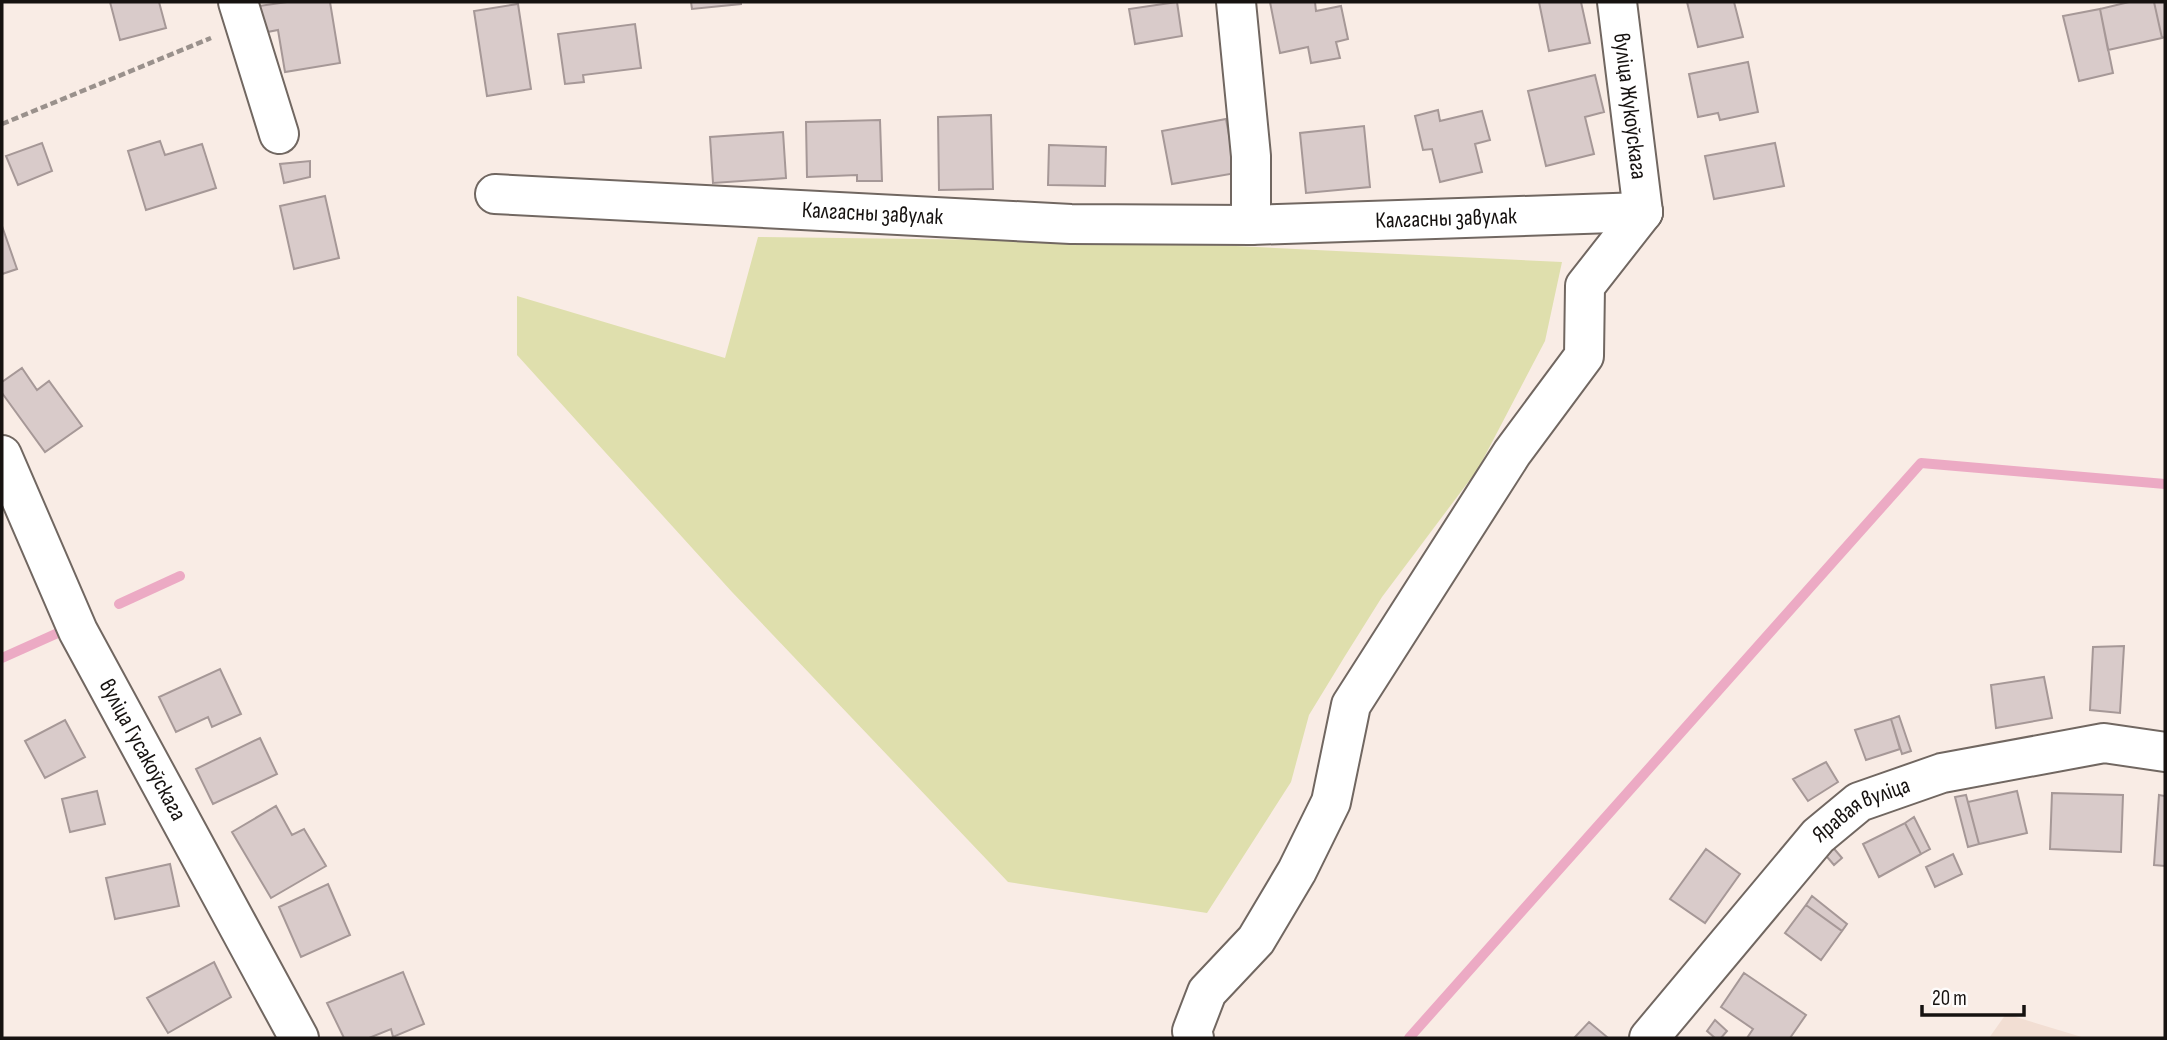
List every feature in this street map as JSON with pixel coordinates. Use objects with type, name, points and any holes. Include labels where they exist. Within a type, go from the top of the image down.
[{"type":"street","points":[[1236,2],[1251,156],[1251,225]]},
{"type":"street","name":"вуліца Жукоўскага","points":[[1617,2],[1643,212]]},
{"type":"street","points":[[241,13],[279,134]]},
{"type":"street","name":"Калгасны завулак","points":[[495,194],[1071,224],[1251,225],[1643,212]]},
{"type":"street","points":[[1194,1038],[1192,1031],[1207,992],[1256,940],[1297,872],[1331,802],[1351,705],[1512,453],[1584,356],[1585,286],[1643,212]]},
{"type":"street","name":"вуліца Гусакоўскага","points":[[2,455],[78,631],[299,1038]]},
{"type":"street","name":"Яравая вуліца","points":[[1649,1038],[1818,836],[1859,802],[1942,773],[2104,744],[2165,752]]},
{"type":"path","points":[[2,124],[241,13]]},
{"type":"shaded area","points":[[2006,1014],[2085,1038],[1989,1038]]},
{"type":"green space","points":[[758,237],[1152,242],[1562,262],[1545,341],[1478,469],[1382,597],[1345,656],[1309,715],[1291,782],[1207,913],[1008,882],[732,592],[517,355],[517,296],[725,358]]},
{"type":"building","points":[[110,2],[159,2],[166,28],[120,40]]},
{"type":"building","points":[[287,2],[330,2],[340,63],[285,72],[278,30],[257,34],[253,7]]},
{"type":"building","points":[[691,2],[741,2],[741,4],[692,9]]},
{"type":"building","points":[[1177,2],[1182,36],[1135,44],[1129,9]]},
{"type":"building","points":[[1270,2],[1315,2],[1316,11],[1341,6],[1348,39],[1336,42],[1340,58],[1311,63],[1308,47],[1280,53]]},
{"type":"building","points":[[1539,2],[1581,2],[1590,43],[1549,51]]},
{"type":"building","points":[[1687,2],[1734,2],[1743,37],[1698,47]]},
{"type":"building","points":[[2129,2],[2154,2],[2162,38],[2108,50],[2100,9]]},
{"type":"building","points":[[2154,2],[2165,2],[2165,37],[2162,38]]},
{"type":"building","points":[[518,4],[531,89],[487,96],[474,11]]},
{"type":"building","points":[[2100,9],[2113,73],[2079,81],[2063,16]]},
{"type":"building","points":[[635,24],[641,68],[583,75],[584,82],[565,84],[558,34]]},
{"type":"building","points":[[1748,62],[1758,112],[1720,120],[1718,113],[1698,117],[1689,74]]},
{"type":"building","points":[[1595,75],[1604,112],[1585,117],[1594,154],[1546,166],[1528,91]]},
{"type":"building","points":[[1438,110],[1440,121],[1482,111],[1490,140],[1475,144],[1482,172],[1440,182],[1432,149],[1423,150],[1415,116]]},
{"type":"building","points":[[991,115],[993,189],[939,190],[938,117]]},
{"type":"building","points":[[1226,119],[1236,173],[1172,184],[1162,131]]},
{"type":"building","points":[[880,120],[882,181],[857,181],[857,175],[807,177],[806,122]]},
{"type":"building","points":[[1364,126],[1370,187],[1306,193],[1300,133]]},
{"type":"building","points":[[783,132],[786,178],[713,183],[710,137]]},
{"type":"building","points":[[160,141],[165,155],[202,144],[216,188],[146,210],[128,151]]},
{"type":"building","points":[[42,143],[52,171],[18,185],[6,156]]},
{"type":"building","points":[[1775,143],[1784,186],[1714,199],[1705,156]]},
{"type":"building","points":[[1049,145],[1106,147],[1105,186],[1048,185]]},
{"type":"building","points":[[310,161],[310,177],[284,183],[280,164]]},
{"type":"building","points":[[325,196],[339,258],[294,269],[280,206]]},
{"type":"building","points":[[2,226],[17,269],[2,274]]},
{"type":"building","points":[[22,368],[37,390],[49,381],[82,426],[45,452],[2,393],[2,382]]},
{"type":"building","points":[[2124,646],[2120,713],[2090,710],[2093,647]]},
{"type":"building","points":[[220,669],[241,714],[212,727],[208,717],[176,732],[159,697]]},
{"type":"building","points":[[2044,677],[2052,718],[1996,728],[1991,685]]},
{"type":"building","points":[[1899,716],[1911,751],[1902,754],[1891,719]]},
{"type":"building","points":[[1891,719],[1900,749],[1866,760],[1855,730]]},
{"type":"building","points":[[65,720],[85,757],[45,778],[25,741]]},
{"type":"building","points":[[260,738],[277,774],[213,804],[196,769]]},
{"type":"building","points":[[1826,762],[1838,782],[1808,801],[1793,779]]},
{"type":"building","points":[[97,791],[105,824],[70,832],[62,799]]},
{"type":"building","points":[[2017,791],[2027,833],[1979,844],[1968,802]]},
{"type":"building","points":[[2052,793],[2123,795],[2121,852],[2050,849]]},
{"type":"building","points":[[1966,795],[1979,844],[1968,847],[1955,797]]},
{"type":"building","points":[[2159,795],[2165,796],[2165,866],[2154,865]]},
{"type":"building","points":[[276,806],[292,835],[304,829],[326,866],[271,898],[232,832]]},
{"type":"building","points":[[1914,817],[1930,849],[1921,854],[1905,823]]},
{"type":"building","points":[[1905,823],[1921,854],[1879,877],[1863,844]]},
{"type":"building","points":[[1830,844],[1842,858],[1834,865],[1822,851]]},
{"type":"building","points":[[1706,849],[1740,874],[1705,923],[1670,899]]},
{"type":"building","points":[[1953,854],[1962,874],[1935,887],[1926,867]]},
{"type":"building","points":[[170,864],[179,906],[115,919],[106,878]]},
{"type":"building","points":[[328,884],[350,935],[301,957],[279,907]]},
{"type":"building","points":[[1812,896],[1847,924],[1842,931],[1806,905]]},
{"type":"building","points":[[1806,905],[1842,931],[1821,960],[1785,933]]},
{"type":"building","points":[[214,962],[231,997],[168,1033],[147,998]]},
{"type":"building","points":[[403,972],[424,1024],[393,1037],[391,1029],[369,1038],[344,1038],[327,1003]]},
{"type":"building","points":[[1744,973],[1806,1015],[1790,1038],[1747,1038],[1753,1029],[1721,1007]]},
{"type":"building","points":[[1715,1020],[1727,1031],[1721,1038],[1715,1038],[1707,1031]]},
{"type":"building","points":[[1589,1022],[1607,1037],[1574,1038]]},
{"type":"waterway","points":[[1409,1038],[1921,463],[2165,484]]},
{"type":"waterway","points":[[119,604],[180,576]]},
{"type":"waterway","points":[[2,658],[60,632]]}]
